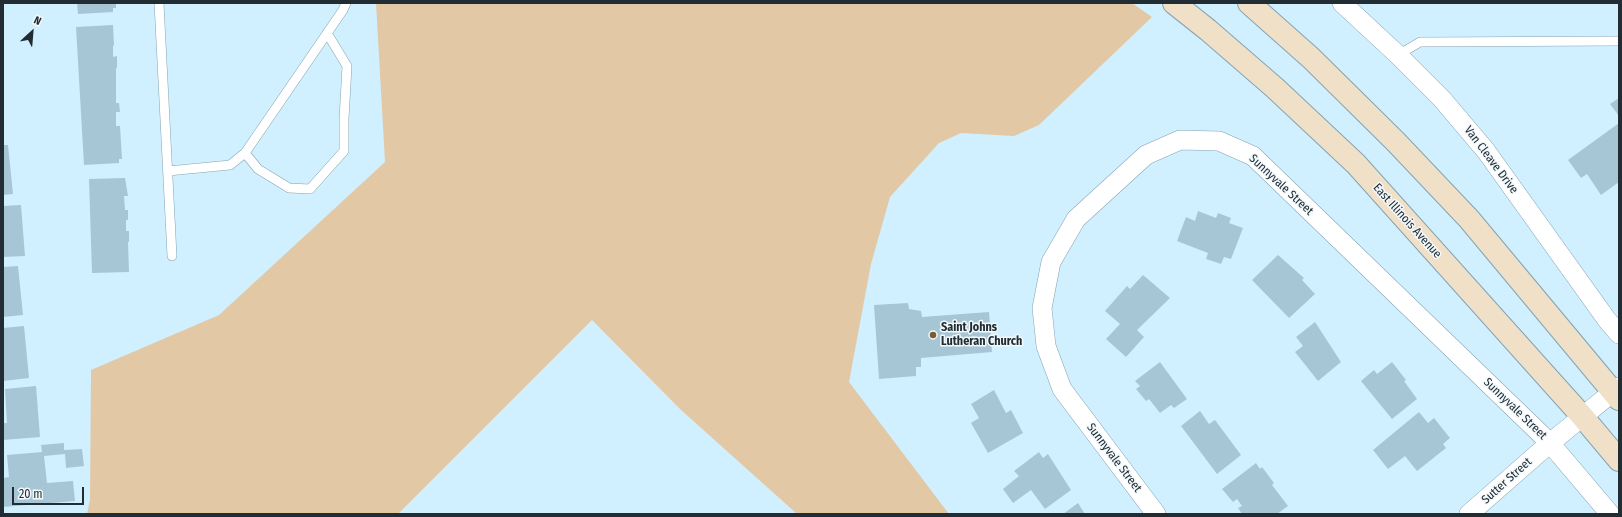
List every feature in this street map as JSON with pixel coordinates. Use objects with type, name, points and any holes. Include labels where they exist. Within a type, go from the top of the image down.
[{"type":"main road","name":"East Illinois Avenue","points":[[1174,3],[1208,30],[1275,88],[1356,164],[1582,416],[1619,460]]},
{"type":"main road","points":[[1249,3],[1311,58],[1396,142],[1464,214],[1617,393]]},
{"type":"street","name":"Van Cleave Drive","points":[[1342,3],[1398,55],[1442,99],[1486,151],[1607,320],[1619,334]]},
{"type":"street","name":"Sunnyvale Street","points":[[1156,514],[1062,389],[1046,346],[1042,308],[1051,262],[1076,219],[1146,155],[1180,140],[1219,141],[1253,156],[1550,443],[1610,514]]},
{"type":"street","name":"Sutter Street","points":[[1469,514],[1582,416],[1617,393]]},
{"type":"lane","points":[[159,3],[172,256]]},
{"type":"lane","points":[[168,172],[230,165],[244,153],[327,34],[346,3]]},
{"type":"lane","points":[[244,153],[258,169],[289,188],[310,189],[344,150],[347,66],[327,34]]},
{"type":"lane","points":[[1398,55],[1420,42],[1619,41]]},
{"type":"shaded area","points":[[376,3],[1132,3],[1152,17],[1039,125],[1014,136],[961,133],[939,143],[890,197],[871,264],[849,382],[949,514],[797,514],[680,409],[592,320],[398,514],[87,514],[90,500],[91,370],[219,315],[385,162]]},
{"type":"building","points":[[77,3],[116,3],[116,8],[113,8],[113,12],[78,14]]},
{"type":"building","points":[[113,25],[113,57],[117,56],[116,103],[119,103],[120,112],[116,112],[116,126],[120,126],[122,159],[119,159],[119,163],[84,165],[76,27]]},
{"type":"building","points":[[1619,98],[1619,116],[1610,104]]},
{"type":"building","points":[[1619,123],[1619,182],[1601,195],[1587,174],[1581,178],[1568,160]]},
{"type":"building","points":[[3,145],[8,145],[13,194],[3,195]]},
{"type":"building","points":[[125,178],[128,196],[124,196],[125,210],[128,210],[126,231],[129,231],[129,272],[92,273],[89,179]]},
{"type":"building","points":[[21,205],[25,256],[3,257],[3,206]]},
{"type":"building","points":[[1198,211],[1216,218],[1218,213],[1231,218],[1229,223],[1243,228],[1231,259],[1224,257],[1221,264],[1206,259],[1208,253],[1177,241],[1186,217],[1195,221]]},
{"type":"building","points":[[1278,255],[1304,278],[1302,280],[1315,294],[1289,318],[1252,280]]},
{"type":"building","points":[[18,266],[23,315],[3,317],[3,267]]},
{"type":"building","points":[[1143,275],[1170,298],[1137,330],[1144,337],[1126,357],[1106,339],[1120,324],[1105,311],[1127,286],[1130,289]]},
{"type":"building","name":"Saint Johns Lutheran Church","points":[[908,303],[909,309],[921,311],[922,317],[989,312],[992,352],[921,358],[921,367],[916,367],[916,376],[879,379],[874,305]]},
{"type":"building","points":[[1315,322],[1341,362],[1318,381],[1295,352],[1303,346],[1296,337]]},
{"type":"building","points":[[24,326],[29,378],[3,381],[3,328]]},
{"type":"building","points":[[1160,362],[1187,399],[1174,408],[1171,405],[1160,413],[1149,399],[1146,401],[1136,389],[1140,386],[1135,381]]},
{"type":"building","points":[[1392,362],[1406,380],[1404,381],[1417,399],[1392,419],[1361,381],[1374,370],[1377,374]]},
{"type":"building","points":[[36,386],[40,437],[3,440],[3,423],[7,423],[5,389]]},
{"type":"building","points":[[994,390],[1006,413],[1011,410],[1023,433],[988,453],[971,423],[979,418],[971,404]]},
{"type":"building","points":[[1200,411],[1209,424],[1215,420],[1241,455],[1217,474],[1181,426]]},
{"type":"building","points":[[1419,412],[1428,423],[1434,418],[1450,438],[1443,444],[1446,448],[1417,471],[1405,456],[1388,469],[1373,450]]},
{"type":"building","points":[[64,443],[64,450],[82,449],[84,466],[66,468],[65,454],[44,456],[47,483],[73,481],[75,501],[3,507],[3,478],[9,477],[7,455],[42,452],[41,445]]},
{"type":"building","points":[[1039,452],[1043,458],[1048,454],[1071,490],[1045,509],[1031,490],[1013,503],[1003,489],[1019,476],[1014,471]]},
{"type":"building","points":[[1256,463],[1260,469],[1262,467],[1274,483],[1272,485],[1288,506],[1277,514],[1242,514],[1238,508],[1242,506],[1237,499],[1233,502],[1222,489]]},
{"type":"building","points":[[1078,503],[1085,514],[1063,514]]},
{"type":"place","name":"Saint Johns Lutheran Church","points":[[933,335]]}]
